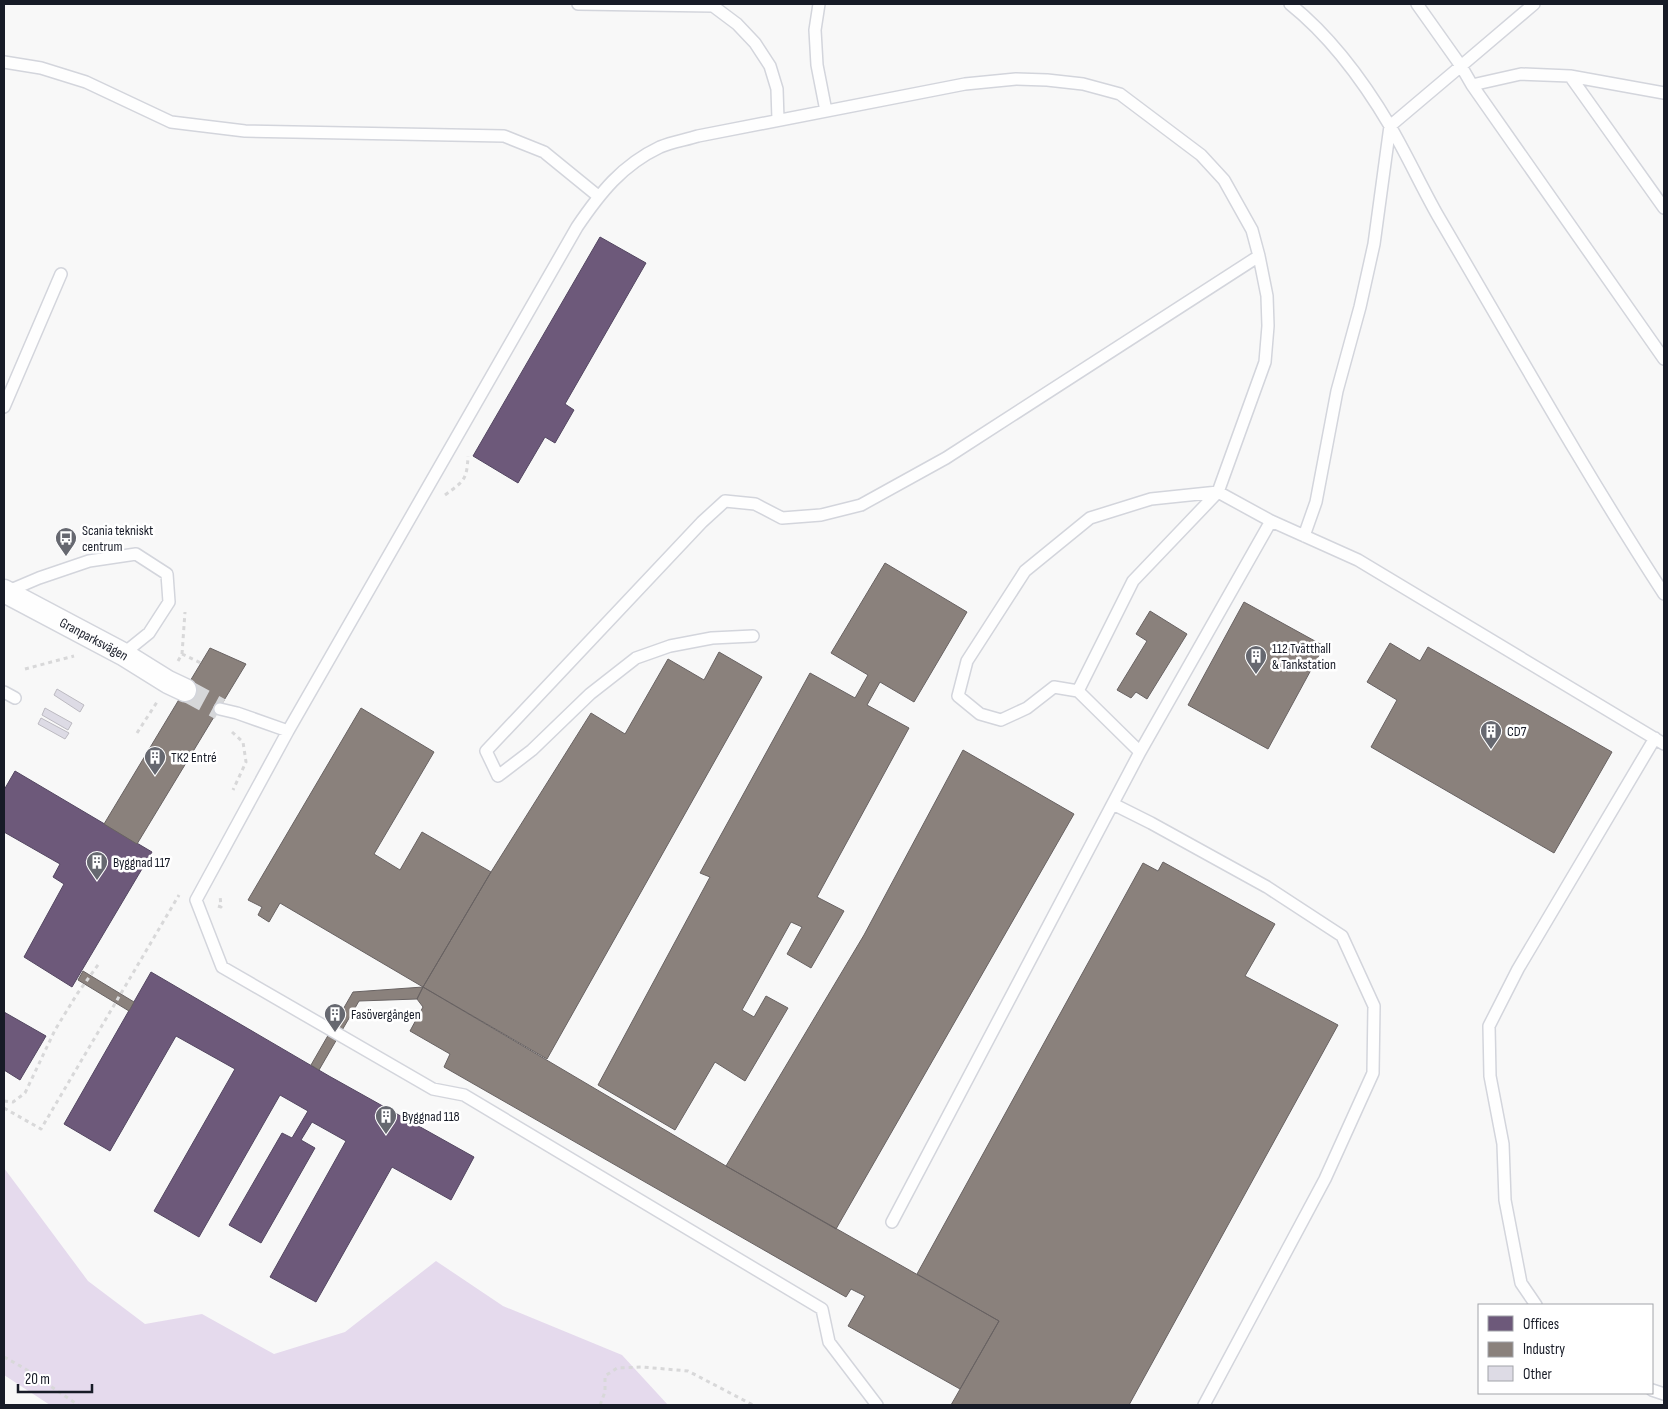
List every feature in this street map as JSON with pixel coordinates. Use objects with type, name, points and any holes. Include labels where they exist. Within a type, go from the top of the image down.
[{"type":"street","name":"Granparksvägen","points":[[5,592],[123,654],[168,682],[185,690]]},
{"type":"lane","points":[[578,4],[711,5],[737,24],[755,43],[770,66],[777,89],[778,120]]},
{"type":"lane","points":[[819,4],[815,30],[817,65],[826,111]]},
{"type":"lane","points":[[1290,4],[1308,18],[1355,74],[1390,126],[1420,186],[1615,519],[1664,594]]},
{"type":"lane","points":[[1418,4],[1472,85],[1664,359]]},
{"type":"lane","points":[[1304,536],[1316,502],[1337,391],[1360,307],[1374,244],[1390,126],[1503,28],[1534,4]]},
{"type":"lane","points":[[4,62],[41,68],[86,82],[171,122],[245,131],[504,136],[544,152],[598,196]]},
{"type":"lane","points":[[1472,85],[1521,74],[1570,76],[1664,93]]},
{"type":"lane","points":[[1570,76],[1664,208]]},
{"type":"lane","points":[[877,1405],[829,1342],[822,1308],[464,1095],[433,1089],[222,967],[196,900],[288,731],[576,227],[598,196],[617,176],[639,158],[662,147],[698,136],[965,84],[1016,79],[1047,80],[1082,84],[1120,94],[1201,155],[1224,180],[1252,230],[1260,256],[1267,296],[1268,326],[1265,362],[1218,492],[1133,581],[1078,691]]},
{"type":"lane","points":[[753,636],[712,638],[670,646],[636,658],[590,694],[532,750],[498,776],[486,751],[702,522],[726,501],[755,504],[782,518],[821,515],[861,505],[946,458],[1260,256]]},
{"type":"lane","points":[[4,407],[61,274]]},
{"type":"lane","points":[[1140,752],[1078,691],[1054,687],[1027,708],[1001,720],[980,714],[958,696],[967,661],[1026,570],[1090,518],[1150,499],[1218,492],[1271,521],[1358,560],[1660,741],[1518,968],[1489,1026],[1490,1076],[1504,1144],[1505,1200],[1521,1282],[1535,1304]]},
{"type":"lane","points":[[892,1222],[1140,752],[1271,521]]},
{"type":"lane","points":[[5,592],[89,561],[136,554],[167,574],[169,602],[149,634],[123,654]]},
{"type":"lane","points":[[4,692],[15,698]]},
{"type":"lane","points":[[220,710],[237,713],[288,731]]},
{"type":"lane","points":[[1113,804],[1267,887],[1342,936],[1374,1006],[1373,1073],[1325,1179],[1204,1405]]},
{"type":"path","points":[[65,652],[82,660]]},
{"type":"path","points":[[25,669],[74,656]]},
{"type":"path","points":[[137,733],[159,700]]},
{"type":"path","points":[[229,797],[246,762],[243,742],[230,730]]},
{"type":"path","points":[[178,895],[182,887]]},
{"type":"path","points":[[4,1101],[13,1102],[24,1093],[55,1030],[76,994],[100,962]]},
{"type":"path","points":[[4,1108],[41,1129]]},
{"type":"path","points":[[4,1357],[24,1368],[78,1405]]},
{"type":"path","points":[[600,1405],[605,1392],[606,1376],[617,1368],[642,1367],[688,1371],[753,1405]]},
{"type":"shaded area","points":[[4,1168],[88,1281],[145,1324],[202,1314],[274,1354],[345,1332],[436,1261],[503,1306],[622,1355],[668,1405],[50,1405],[4,1375]]},
{"type":"building: Offices","points":[[600,237],[646,263],[565,404],[574,410],[555,443],[545,437],[518,483],[473,456]]},
{"type":"building: Offices","name":"Byggnad 117","points":[[15,771],[152,852],[72,987],[24,957],[64,884],[53,877],[60,864],[4,832],[4,790]]},
{"type":"building: Offices","name":"Byggnad 118","points":[[151,972],[329,1076],[474,1157],[451,1200],[392,1167],[316,1302],[270,1277],[346,1141],[312,1122],[301,1140],[315,1148],[261,1243],[229,1225],[282,1133],[292,1138],[308,1111],[280,1095],[199,1237],[154,1211],[235,1069],[176,1036],[110,1151],[64,1124]]},
{"type":"building: Offices","points":[[4,1012],[46,1036],[20,1080],[4,1070]]},
{"type":"building: Industry","points":[[885,563],[967,612],[914,702],[880,682],[867,705],[909,728],[817,897],[844,911],[811,968],[787,954],[802,927],[791,922],[742,1010],[754,1017],[766,996],[788,1008],[745,1081],[715,1062],[675,1130],[598,1085],[710,877],[700,873],[810,673],[855,698],[868,675],[831,653]]},
{"type":"building: Industry","name":"112 Tvätthall & Tankstation","points":[[1244,602],[1324,646],[1268,749],[1188,705]]},
{"type":"building: Industry","points":[[1150,611],[1187,634],[1147,699],[1136,692],[1131,698],[1117,690],[1147,641],[1136,634]]},
{"type":"building: Industry","name":"CD7","points":[[1390,643],[1420,661],[1428,647],[1612,752],[1554,853],[1371,747],[1397,700],[1367,682]]},
{"type":"building: Industry","name":"TK2 Entré","points":[[210,648],[246,664],[137,844],[104,824]]},
{"type":"building: Industry","points":[[719,652],[762,677],[547,1059],[423,987],[491,872],[591,713],[625,734],[668,659],[704,680]]},
{"type":"building: Industry","points":[[361,708],[434,752],[374,854],[400,870],[422,832],[491,872],[423,987],[280,903],[269,922],[258,915],[262,907],[248,900]]},
{"type":"building: Industry","points":[[963,750],[1074,814],[836,1229],[726,1166],[864,935]]},
{"type":"building: Industry","points":[[1163,862],[1275,924],[1245,976],[1338,1025],[1129,1405],[951,1405],[999,1321],[917,1274],[1143,863],[1158,871]]},
{"type":"building: Industry","points":[[83,971],[134,1002],[129,1011],[78,980]]},
{"type":"building: Industry","name":"Fasövergången","points":[[423,987],[417,999],[359,1001],[319,1070],[311,1065],[353,992]]},
{"type":"building: Industry","points":[[423,987],[726,1166],[999,1321],[960,1389],[848,1326],[865,1296],[851,1289],[846,1297],[444,1067],[450,1054],[410,1031],[423,1007],[417,999]]},
{"type":"building: Other","points":[[57,689],[84,705],[80,712],[54,695]]},
{"type":"building: Other","points":[[45,708],[72,723],[68,730],[42,715]]},
{"type":"building: Other","points":[[41,718],[69,733],[65,739],[38,724]]},
{"type":"tunnel","points":[[185,690],[220,709]]},
{"type":"place","name":"Scania tekniskt centrum","points":[[66,557]]},
{"type":"place","name":"112 Tvätthall & Tankstation","points":[[1256,675]]},
{"type":"place","name":"CD7","points":[[1491,750]]},
{"type":"place","name":"TK2 Entré","points":[[155,776]]},
{"type":"place","name":"Byggnad 117","points":[[97,881]]},
{"type":"place","name":"Fasövergången","points":[[335,1033]]},
{"type":"place","name":"Byggnad 118","points":[[386,1135]]}]
